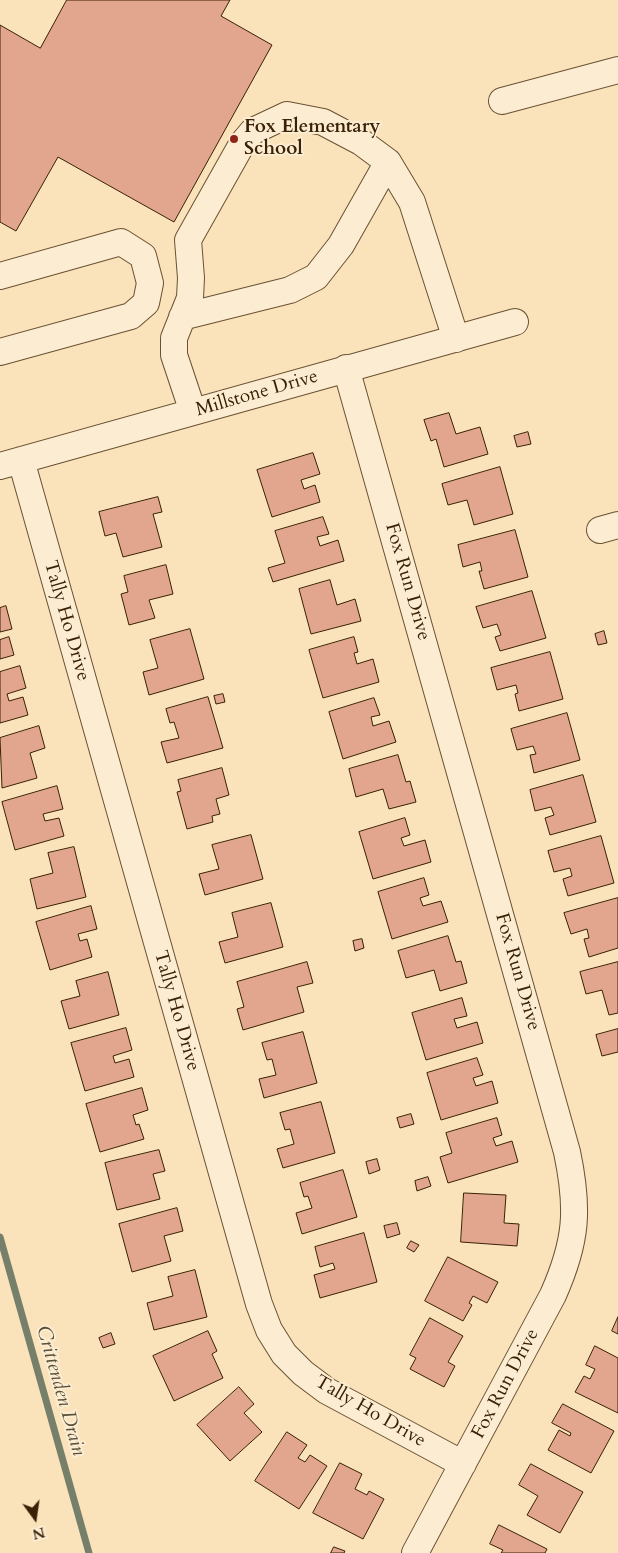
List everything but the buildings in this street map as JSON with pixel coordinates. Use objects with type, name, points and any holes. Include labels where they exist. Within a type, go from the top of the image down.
[{"type":"street","points":[[502,101],[618,70]]},
{"type":"street","points":[[193,412],[174,355],[174,338],[190,298],[188,240],[242,144],[253,130],[287,114],[323,122],[361,142],[388,162],[412,202],[456,338]]},
{"type":"street","points":[[182,317],[290,290],[316,277],[341,245],[388,162]]},
{"type":"street","points":[[0,276],[121,242],[143,256],[150,283],[146,303],[131,316],[0,352]]},
{"type":"street","name":"Millstone Drive","points":[[10,463],[515,322]]},
{"type":"street","name":"Fox Run Drive","points":[[346,368],[568,1152],[575,1209],[573,1239],[565,1268],[463,1464],[414,1553]]},
{"type":"street","name":"Tally Ho Drive","points":[[10,463],[259,1304],[269,1330],[284,1354],[304,1373],[327,1390],[463,1464]]},
{"type":"waterway","name":"Crittenden Drain","points":[[0,1237],[89,1553]]},
{"type":"place","name":"Fox Elementary School","points":[[234,139]]}]
